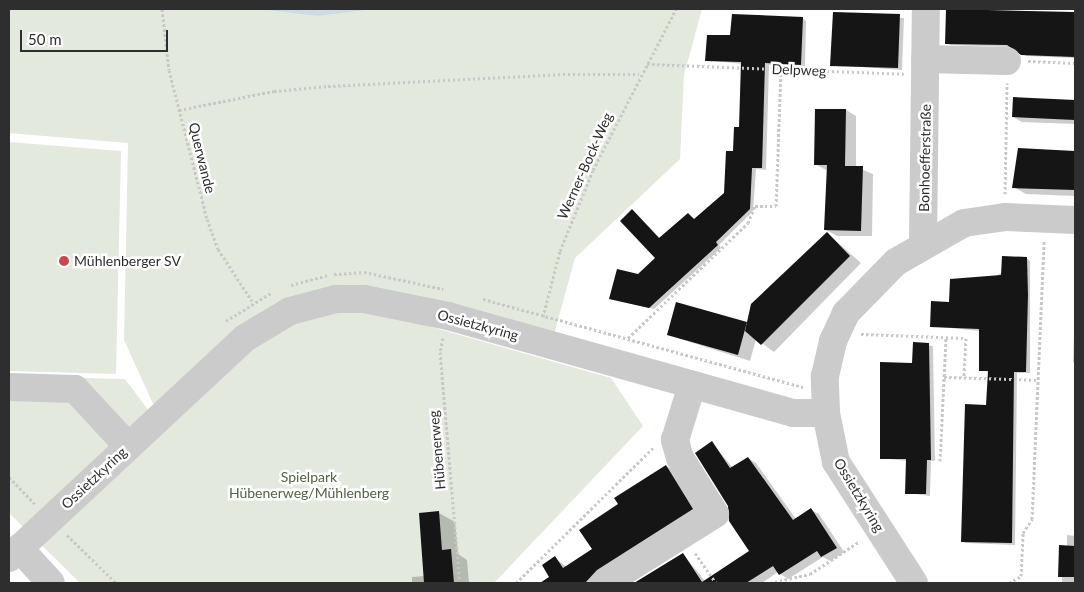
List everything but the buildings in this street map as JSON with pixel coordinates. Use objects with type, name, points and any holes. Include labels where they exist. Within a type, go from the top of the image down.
[{"type":"street","name":"Bonhoefferstraße","points":[[923,243],[926,9]]},
{"type":"street","points":[[925,66],[1007,61]]},
{"type":"street","points":[[825,403],[833,342],[842,324],[870,285],[923,243],[964,224],[1005,217],[1075,220]]},
{"type":"street","name":"Ossietzkyring","points":[[14,553],[245,338],[290,311],[336,299],[364,299],[448,316],[793,413],[825,403],[836,462],[914,583]]},
{"type":"street","points":[[605,583],[715,514],[680,458],[675,440],[692,385]]},
{"type":"street","points":[[9,387],[75,388],[128,446]]},
{"type":"street","points":[[14,553],[51,583]]},
{"type":"path","name":"Querwande","points":[[162,9],[178,110],[218,249],[252,301]]},
{"type":"path","name":"Werner-Bock-Weg","points":[[537,341],[560,251],[639,74],[647,64],[676,9]]},
{"type":"path","points":[[1005,217],[1007,61],[1075,63]]},
{"type":"path","name":"Delpweg","points":[[647,64],[781,70],[925,66]]},
{"type":"path","points":[[628,338],[748,223],[755,206],[776,206],[781,70]]},
{"type":"path","points":[[178,110],[274,91],[328,86],[568,74],[639,74]]},
{"type":"path","points":[[1009,583],[1021,576],[1023,533],[1032,519],[1046,219]]},
{"type":"path","points":[[544,315],[628,338],[825,403]]},
{"type":"path","name":"Hübenerweg","points":[[448,316],[440,352],[460,583]]},
{"type":"path","points":[[842,324],[862,334],[966,338],[964,378]]},
{"type":"path","points":[[940,461],[946,338]]},
{"type":"path","points":[[944,377],[1038,380]]},
{"type":"path","points":[[516,583],[657,444],[675,440]]},
{"type":"path","points":[[9,477],[116,583]]},
{"type":"path","points":[[770,583],[810,574],[879,529]]},
{"type":"path","points":[[682,534],[716,583]]},
{"type":"green space","points":[[9,9],[702,9],[684,75],[680,159],[575,258],[553,338],[336,289],[155,408],[124,340],[128,143],[9,133]]},
{"type":"green space","name":"Mühlenberger SV","points":[[9,142],[121,151],[116,374],[9,371]]},
{"type":"green space","name":"Spielpark Hübenerweg/Mühlenberg","points":[[365,308],[611,378],[643,426],[494,583],[80,583],[9,513],[9,376],[125,379],[161,427],[265,337],[310,316]]},
{"type":"shaded area","points":[[259,9],[374,9],[318,16]]},
{"type":"place","name":"Mühlenberger SV","points":[[64,261]]}]
